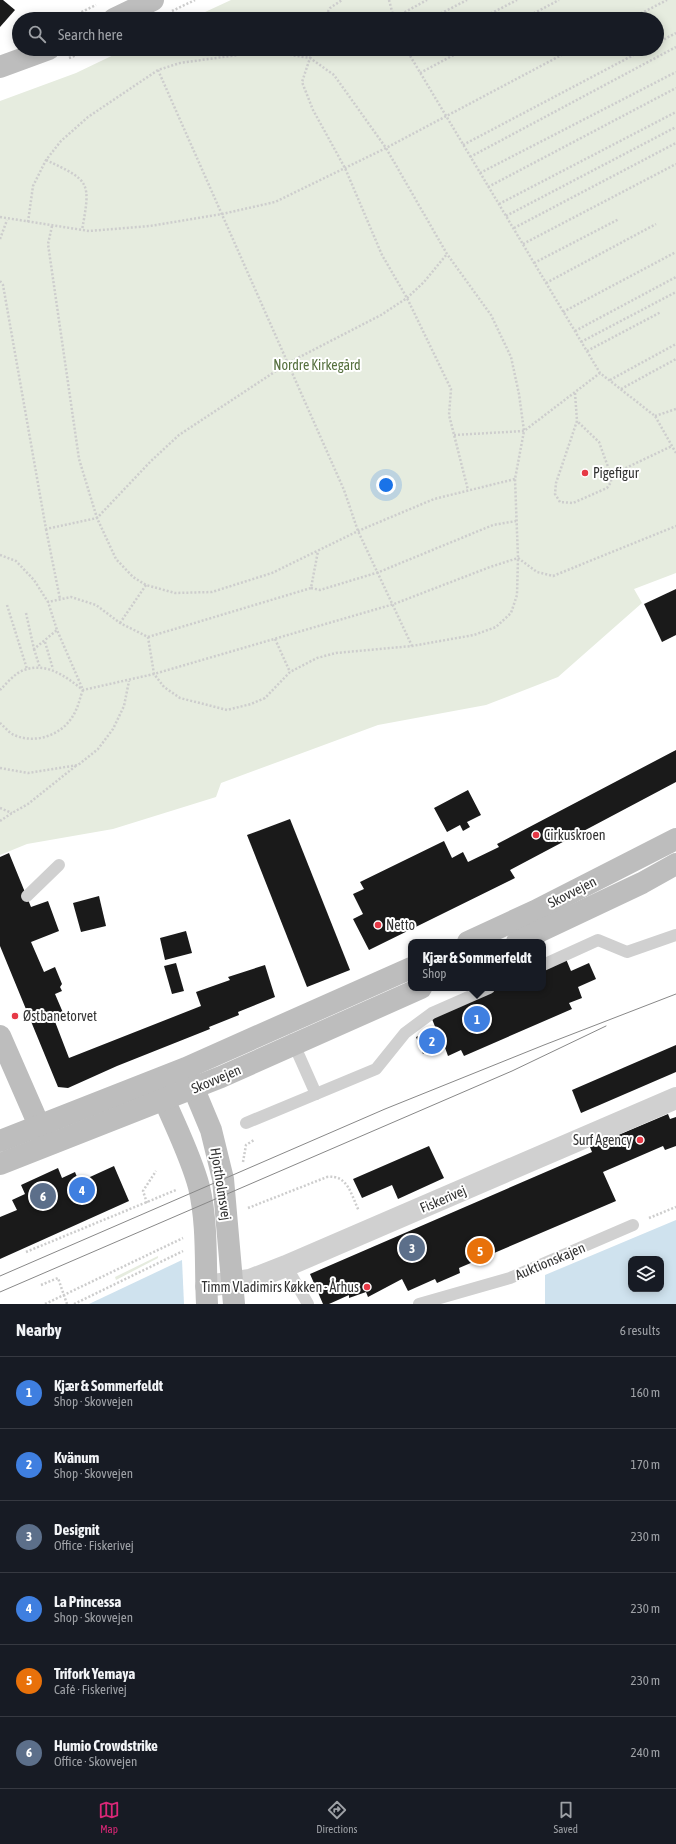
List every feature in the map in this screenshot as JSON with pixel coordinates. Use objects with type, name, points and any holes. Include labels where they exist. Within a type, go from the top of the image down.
[{"type":"street","points":[[139,12],[161,6]]},
{"type":"street","points":[[0,67],[29,56]]},
{"type":"street","name":"Skovvejen","points":[[474,939],[535,911],[676,839]]},
{"type":"street","name":"Skovvejen","points":[[523,939],[642,883],[676,864]]},
{"type":"street","name":"Skovvejen","points":[[2,1153],[40,1125],[186,1068],[286,1025],[408,969]]},
{"type":"street","name":"Skovvejen","points":[[2,1153],[48,1145],[164,1100],[414,991]]},
{"type":"street","points":[[0,1036],[48,1145]]},
{"type":"street","name":"Hjortholmsvej","points":[[186,1068],[214,1139],[223,1179],[228,1217],[233,1294]]},
{"type":"street","name":"Hjortholmsvej","points":[[157,1080],[197,1181],[204,1236],[206,1295]]},
{"type":"street","name":"Fiskerivej","points":[[206,1295],[233,1294],[250,1280],[368,1231],[676,1098]]},
{"type":"lane","points":[[26,896],[59,865]]},
{"type":"lane","points":[[546,963],[598,940],[627,952],[676,935]]},
{"type":"lane","points":[[246,1123],[376,1068],[405,1033],[432,1013],[482,991]]},
{"type":"lane","points":[[286,1025],[316,1094]]},
{"type":"lane","name":"Auktionskajen","points":[[419,1304],[510,1278],[633,1225]]},
{"type":"lane","points":[[286,1266],[308,1304]]},
{"type":"path","points":[[161,6],[195,0]]},
{"type":"path","points":[[328,12],[330,8],[342,0]]},
{"type":"path","points":[[390,0],[393,12]]},
{"type":"path","points":[[405,12],[427,0]]},
{"type":"path","points":[[444,12],[467,0]]},
{"type":"path","points":[[493,12],[516,0]]},
{"type":"path","points":[[536,12],[559,0]]},
{"type":"path","points":[[644,12],[667,0]]},
{"type":"path","points":[[81,12],[98,4]]},
{"type":"path","points":[[664,39],[676,33]]},
{"type":"path","points":[[664,53],[676,47]]},
{"type":"path","points":[[28,222],[33,186],[46,160],[61,141],[88,117],[158,70],[180,63],[230,56]]},
{"type":"path","points":[[148,637],[154,674],[164,687],[180,698],[227,710],[251,704],[265,698],[290,672],[317,658],[336,653],[412,646],[474,635],[496,627],[512,613],[517,595],[518,558],[515,479],[524,431],[519,394],[511,357],[491,315],[447,254],[386,148],[334,75],[310,58],[297,56]]},
{"type":"path","points":[[410,56],[600,373],[655,416],[676,453]]},
{"type":"path","points":[[420,73],[453,56]]},
{"type":"path","points":[[0,217],[7,220],[89,231],[150,226],[222,214],[275,202],[386,148],[560,56]]},
{"type":"path","points":[[463,145],[632,56]]},
{"type":"path","points":[[470,157],[659,56]]},
{"type":"path","points":[[310,58],[302,82],[313,110],[344,168],[382,255],[407,298],[451,389],[449,415],[468,490]]},
{"type":"path","points":[[158,70],[344,490],[358,531],[379,572],[412,646]]},
{"type":"path","points":[[480,173],[676,72]]},
{"type":"path","points":[[488,187],[676,88]]},
{"type":"path","points":[[499,204],[676,112]]},
{"type":"path","points":[[506,216],[676,127]]},
{"type":"path","points":[[513,228],[676,143]]},
{"type":"path","points":[[46,160],[75,174],[85,185],[88,194],[82,230]]},
{"type":"path","points":[[523,244],[676,164]]},
{"type":"path","points":[[534,262],[619,219]]},
{"type":"path","points":[[0,239],[7,220]]},
{"type":"path","points":[[546,283],[656,224]]},
{"type":"path","points":[[52,226],[48,244],[79,459],[97,518],[116,558],[133,577],[146,585],[175,594],[212,592],[272,573],[358,531],[434,499],[515,479]]},
{"type":"path","points":[[564,312],[676,252]]},
{"type":"path","points":[[46,528],[97,518],[151,461],[179,435],[288,363],[381,315],[407,298],[424,282],[447,254]]},
{"type":"path","points":[[575,331],[676,277]]},
{"type":"path","points":[[0,281],[3,285],[60,599]]},
{"type":"path","points":[[581,342],[676,292]]},
{"type":"path","points":[[587,351],[661,312]]},
{"type":"path","points":[[610,380],[676,344]]},
{"type":"path","points":[[621,389],[676,359]]},
{"type":"path","points":[[454,434],[524,431],[600,373]]},
{"type":"path","points":[[575,393],[577,421],[556,483],[555,494],[560,502],[573,503],[607,488],[611,482],[611,475],[599,442],[577,421]]},
{"type":"path","points":[[655,416],[676,409]]},
{"type":"path","points":[[611,475],[672,446]]},
{"type":"path","points":[[48,602],[71,597],[96,605],[120,623],[148,637],[312,588],[320,590],[379,572],[493,525],[516,521]]},
{"type":"path","points":[[518,558],[537,572],[554,576],[676,526]]},
{"type":"path","points":[[312,588],[318,551]]},
{"type":"path","points":[[0,554],[16,560],[34,580],[48,602],[56,630],[83,690],[76,712],[63,728],[50,736],[30,740],[12,734],[0,723]]},
{"type":"path","points":[[0,690],[23,670],[40,668],[53,669],[83,690],[129,681],[394,604],[490,566],[518,558]]},
{"type":"path","points":[[120,623],[146,585]]},
{"type":"path","points":[[7,605],[27,669]]},
{"type":"path","points":[[26,613],[40,668]]},
{"type":"path","points":[[34,649],[45,642],[56,630]]},
{"type":"path","points":[[275,639],[290,672]]},
{"type":"path","points":[[45,642],[53,669]]},
{"type":"path","points":[[0,822],[28,804],[98,749],[113,729],[124,706],[129,681]]},
{"type":"path","points":[[0,768],[28,773],[78,765]]},
{"type":"path","points":[[0,808],[12,813]]},
{"type":"path","points":[[243,1162],[246,1145],[254,1140],[246,1123]]},
{"type":"path","points":[[147,1203],[142,1191],[156,1171]]},
{"type":"path","points":[[228,1217],[327,1177],[336,1176],[343,1180],[347,1185],[368,1231]]},
{"type":"path","points":[[26,1252],[197,1181]]},
{"type":"path","points":[[633,1225],[676,1207]]},
{"type":"path","points":[[45,1304],[65,1294],[204,1236]]},
{"type":"path","points":[[74,1304],[186,1249],[204,1236]]},
{"type":"path","points":[[41,1285],[58,1278],[65,1294],[67,1304]]},
{"type":"green space","name":"Nordre Kirkegård","points":[[231,0],[676,0],[676,573],[634,589],[642,603],[558,677],[486,705],[378,725],[221,783],[216,797],[113,829],[27,844],[0,855],[0,101],[76,73],[111,56],[664,56],[664,12],[205,12]]},
{"type":"green space","points":[[158,1256],[158,1258],[116,1280],[115,1277]]},
{"type":"water","points":[[676,1220],[676,1304],[545,1304],[545,1275]]},
{"type":"water","points":[[182,1260],[184,1304],[89,1304]]},
{"type":"building","points":[[0,0],[3,0],[15,10],[0,27]]},
{"type":"building","points":[[676,589],[676,635],[662,642],[644,604]]},
{"type":"building","points":[[676,750],[676,782],[510,870],[515,878],[369,950],[353,919],[363,914],[353,894],[364,889],[360,882],[444,841],[452,858],[463,852],[468,862],[499,847],[497,844]]},
{"type":"building","points":[[468,790],[481,815],[467,822],[470,827],[463,831],[460,825],[447,832],[434,808]]},
{"type":"building","points":[[290,819],[350,970],[307,987],[247,835]]},
{"type":"building","points":[[9,853],[31,907],[48,901],[59,931],[31,942],[44,972],[55,967],[62,984],[60,987],[62,991],[55,994],[64,1015],[54,1019],[69,1058],[201,1006],[196,992],[230,980],[228,977],[265,965],[275,997],[238,1012],[239,1015],[209,1027],[210,1029],[117,1066],[68,1088],[58,1087],[0,946],[0,857]]},
{"type":"building","points":[[99,896],[106,926],[81,932],[73,903]]},
{"type":"building","points":[[186,931],[192,953],[165,960],[160,938]]},
{"type":"building","points":[[566,959],[571,971],[589,963],[596,979],[578,987],[582,998],[569,1003],[572,1009],[464,1056],[461,1050],[448,1056],[444,1045],[423,1054],[416,1037],[436,1029],[432,1019],[486,991],[546,991],[546,965]]},
{"type":"building","points":[[176,963],[184,991],[172,994],[164,966]]},
{"type":"building","points":[[676,1045],[676,1072],[581,1113],[572,1090]]},
{"type":"building","points":[[668,1114],[670,1119],[676,1117],[676,1146],[665,1150],[663,1146],[603,1172],[616,1201],[459,1268],[460,1273],[437,1283],[435,1279],[408,1291],[402,1279],[368,1297],[366,1292],[349,1298],[349,1295],[329,1304],[323,1304],[310,1274],[592,1152],[590,1147]]},
{"type":"building","points":[[429,1146],[444,1178],[398,1199],[392,1185],[362,1198],[353,1179]]},
{"type":"building","points":[[114,1166],[129,1201],[0,1259],[0,1217],[17,1210],[12,1200],[25,1194],[21,1185],[58,1168],[62,1178],[75,1172],[79,1182]]},
{"type":"tram line","points":[[0,1276],[385,1109],[676,994]]},
{"type":"tram line","points":[[0,1292],[512,1071],[606,1026]]},
{"type":"place","name":"Pigefigur","points":[[585,473]]},
{"type":"place","name":"Cirkuskroen","points":[[536,835]]},
{"type":"place","name":"Netto","points":[[378,925]]},
{"type":"place","name":"Østbanetorvet","points":[[15,1016]]},
{"type":"place","name":"Kjær & Sommerfeldt","points":[[477,1019]]},
{"type":"place","name":"Kvänum","points":[[432,1041]]},
{"type":"place","name":"Surf Agency","points":[[640,1140]]},
{"type":"place","name":"La Princessa","points":[[82,1190]]},
{"type":"place","name":"Humio Crowdstrike","points":[[43,1196]]},
{"type":"place","name":"Designit","points":[[412,1248]]},
{"type":"place","name":"Trifork Yemaya","points":[[480,1251]]},
{"type":"place","name":"Timm Vladimirs Køkken - Århus","points":[[367,1287]]}]
